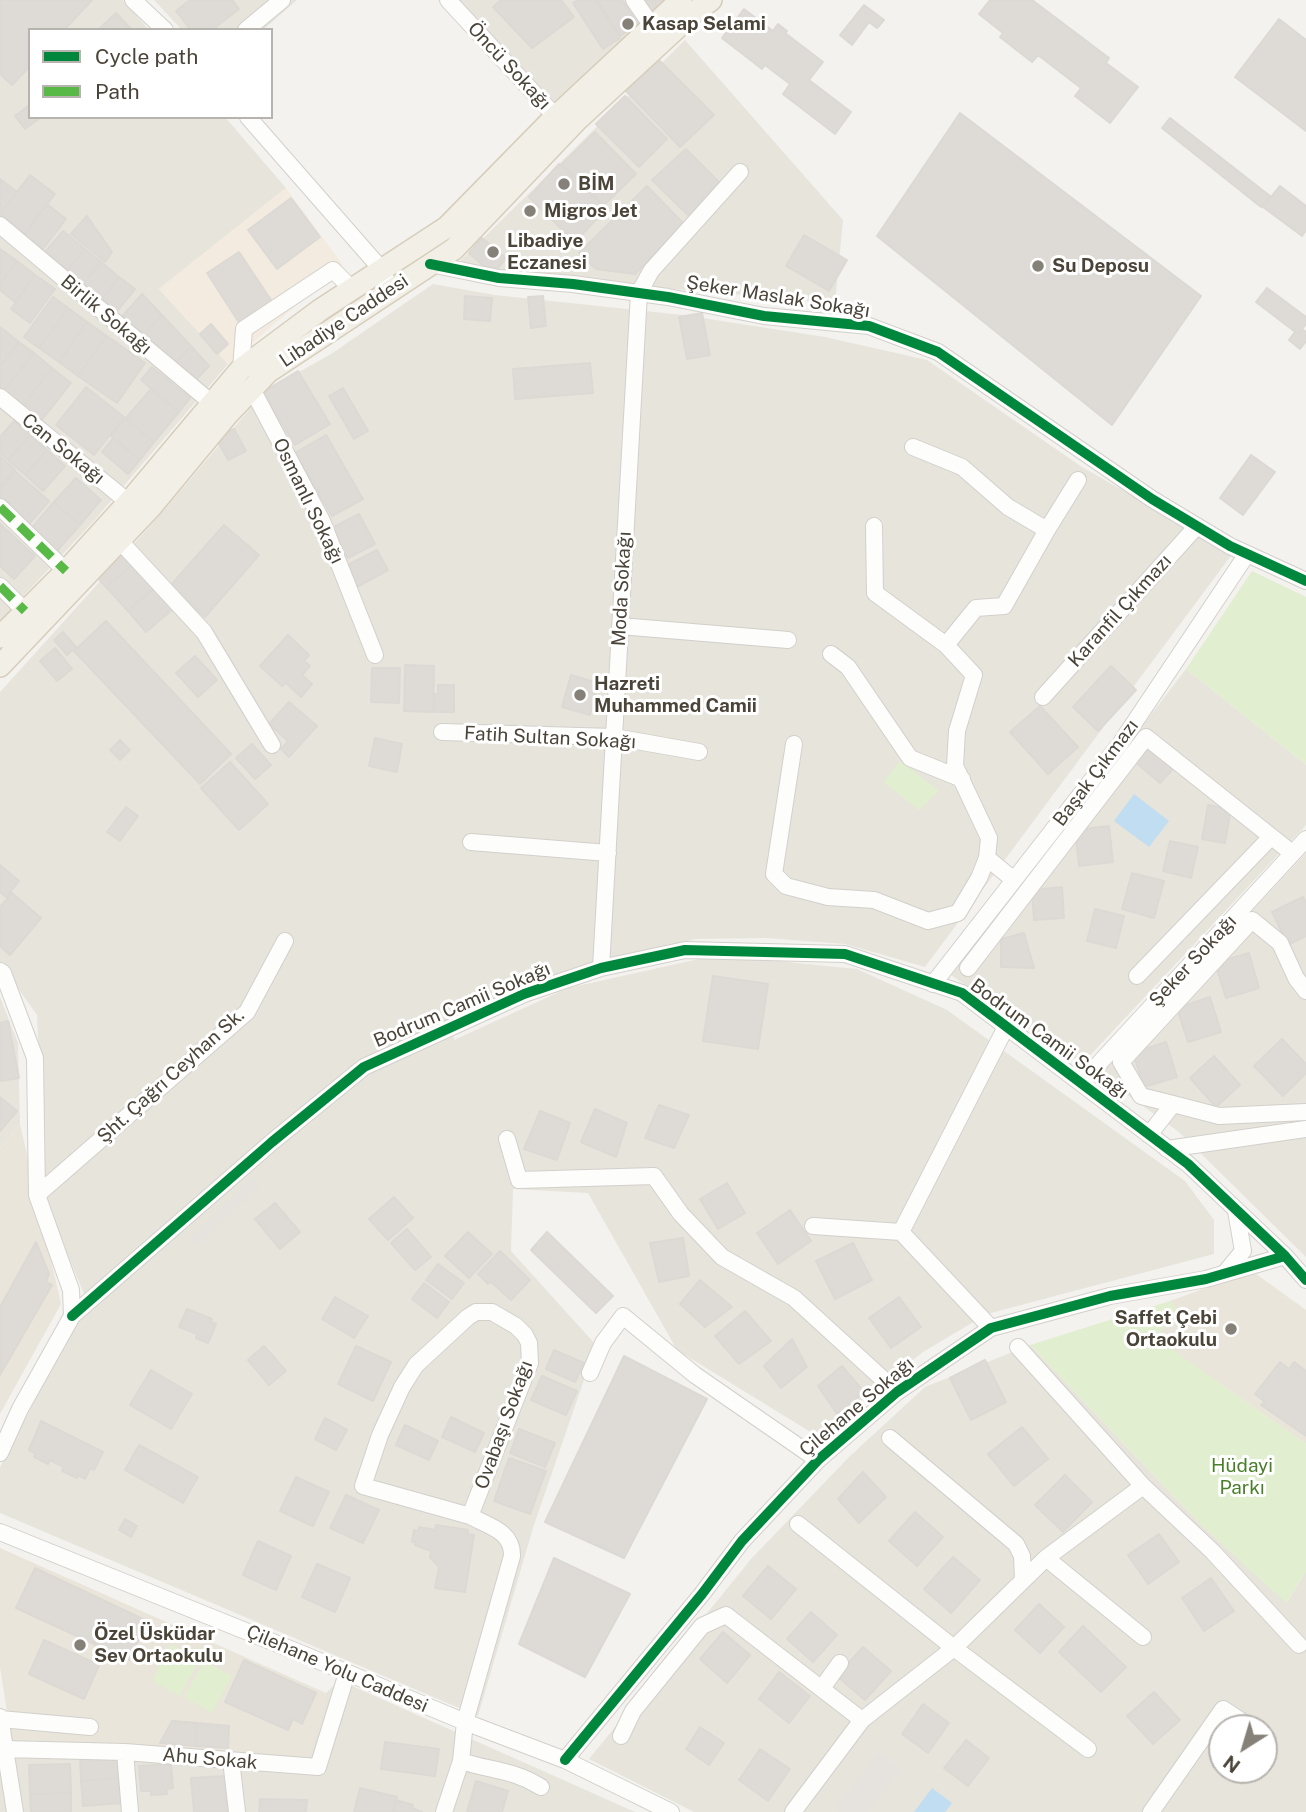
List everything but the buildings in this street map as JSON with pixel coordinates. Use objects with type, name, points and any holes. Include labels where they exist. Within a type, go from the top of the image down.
[{"type":"main road","name":"Libadiye Caddesi","points":[[0,637],[66,570],[241,369],[352,289],[430,264],[454,249],[566,118],[652,26],[681,0]]},
{"type":"main road","name":"Libadiye Caddesi","points":[[0,666],[120,540],[268,372],[386,280],[566,118],[711,0]]},
{"type":"street","points":[[133,0],[163,28]]},
{"type":"street","points":[[248,28],[282,0]]},
{"type":"street","name":"Öncü Sokağı","points":[[448,0],[566,118]]},
{"type":"street","points":[[634,0],[652,26]]},
{"type":"street","points":[[250,119],[386,280]]},
{"type":"street","points":[[639,293],[651,271],[740,172]]},
{"type":"street","name":"Birlik Sokağı","points":[[0,225],[213,404]]},
{"type":"street","name":"Şeker Maslak Sokağı","points":[[430,264],[499,278],[639,293],[764,316],[869,326],[938,352],[1084,453],[1197,526],[1247,554],[1306,581]]},
{"type":"street","points":[[241,369],[244,329],[333,270],[352,289]]},
{"type":"street","name":"Moda Sokağı","points":[[601,968],[639,293]]},
{"type":"street","name":"Osmanlı Sokağı","points":[[252,389],[322,521],[375,655]]},
{"type":"street","name":"Can Sokağı","points":[[0,397],[127,501]]},
{"type":"street","points":[[913,447],[962,467],[1008,507],[1047,530]]},
{"type":"street","points":[[947,645],[976,608],[1004,606],[1078,480]]},
{"type":"street","points":[[0,507],[66,570]]},
{"type":"street","points":[[794,744],[774,874],[786,886],[828,897],[874,900],[928,921],[958,913],[988,858],[989,838],[955,766],[957,731],[974,675],[947,645],[875,593],[874,526]]},
{"type":"street","name":"Karanfil Çıkmazı","points":[[1043,697],[1197,526]]},
{"type":"street","points":[[120,540],[204,632],[272,745]]},
{"type":"street","name":"Başak Çıkmazı","points":[[933,984],[1120,744],[1247,554]]},
{"type":"street","points":[[0,586],[24,611]]},
{"type":"street","points":[[620,626],[788,640]]},
{"type":"street","points":[[831,654],[848,667],[910,758],[962,779]]},
{"type":"street","name":"Fatih Sultan Sokağı","points":[[442,732],[614,737],[699,752]]},
{"type":"street","points":[[968,968],[1146,737],[1292,853]]},
{"type":"street","points":[[1137,976],[1271,836]]},
{"type":"street","name":"Şeker Sokağı","points":[[1081,1083],[1306,839]]},
{"type":"street","points":[[471,842],[608,853]]},
{"type":"street","points":[[988,858],[1014,880]]},
{"type":"street","points":[[1306,990],[1296,978],[1280,943],[1252,920],[1121,1062],[1141,1096],[1219,1116],[1306,1112]]},
{"type":"street","name":"Şht. Çağrı Ceyhan Sk.","points":[[37,1195],[247,1012],[285,941]]},
{"type":"street","name":"Bodrum Camii Sokağı","points":[[0,1453],[20,1409],[72,1316],[272,1142],[364,1067],[524,995],[601,968],[685,950],[845,954],[962,993],[1188,1164],[1285,1256],[1306,1280]]},
{"type":"street","points":[[0,971],[35,1058],[37,1195],[71,1290],[72,1316]]},
{"type":"street","points":[[901,1232],[1006,1027]]},
{"type":"street","points":[[1149,1135],[1173,1104]]},
{"type":"street","points":[[1167,1149],[1306,1129]]},
{"type":"street","points":[[507,1139],[519,1180],[654,1176],[681,1214],[722,1257],[794,1298],[897,1392]]},
{"type":"street","points":[[1224,1274],[1243,1251],[1236,1211]]},
{"type":"street","points":[[813,1226],[901,1232],[991,1328]]},
{"type":"street","name":"Çilehane Sokağı","points":[[565,1760],[702,1594],[741,1541],[818,1460],[897,1392],[991,1328],[1110,1296],[1224,1274],[1285,1256]]},
{"type":"street","name":"Ovabaşı Sokağı","points":[[444,1812],[461,1760],[465,1722],[512,1547],[503,1533],[470,1516],[363,1486],[389,1413],[416,1365],[468,1317],[485,1310],[516,1326],[525,1335],[531,1354],[530,1363],[470,1516]]},
{"type":"street","points":[[590,1373],[603,1343],[623,1317],[695,1375],[818,1460]]},
{"type":"street","points":[[1018,1348],[1143,1486],[1212,1551],[1299,1645]]},
{"type":"street","points":[[890,1438],[1016,1544],[1022,1556],[1023,1578]]},
{"type":"street","points":[[793,1812],[862,1720],[954,1648],[1046,1558],[1143,1486]]},
{"type":"street","points":[[798,1524],[954,1648],[1088,1749]]},
{"type":"street","name":"Çilehane Yolu Caddesi","points":[[0,1532],[465,1722],[565,1760],[671,1812]]},
{"type":"street","points":[[1046,1558],[1143,1637]]},
{"type":"street","points":[[621,1736],[634,1711],[702,1626],[726,1615],[862,1720]]},
{"type":"street","points":[[822,1688],[840,1663]]},
{"type":"street","name":"Ahu Sokak","points":[[4,1749],[125,1752],[318,1767],[347,1673]]},
{"type":"street","points":[[15,1812],[0,1718],[90,1727]]},
{"type":"street","points":[[1151,1812],[1208,1730]]},
{"type":"street","points":[[125,1752],[131,1812]]},
{"type":"street","points":[[231,1760],[237,1812]]},
{"type":"street","points":[[461,1760],[485,1769],[503,1769],[525,1777],[541,1787]]},
{"type":"shaded area","points":[[0,0],[123,0],[147,28],[28,28],[28,119],[227,119],[286,188],[159,289],[228,364],[93,522],[0,621]]},
{"type":"shaded area","points":[[154,0],[297,0],[265,28],[180,28]]},
{"type":"shaded area","points":[[441,0],[667,0],[546,113]]},
{"type":"shaded area","points":[[685,40],[843,220],[835,303],[560,279],[457,264]]},
{"type":"shaded area","points":[[286,188],[343,265],[228,364],[159,289]]},
{"type":"shaded area","points":[[433,284],[495,295],[683,315],[825,337],[927,360],[1082,467],[1233,553],[925,967],[845,944],[766,938],[696,939],[587,965],[442,1022],[456,1041],[568,988],[717,955],[857,969],[947,1010],[1185,1181],[1214,1220],[1214,1254],[987,1314],[923,1352],[817,1436],[677,1350],[588,1193],[513,1189],[511,1251],[596,1345],[533,1528],[478,1716],[0,1513],[0,1467],[87,1301],[46,1203],[37,1015],[0,963],[0,692],[159,516],[265,391],[331,354]]},
{"type":"shaded area","points":[[1186,669],[1306,765],[1306,825],[1081,1065],[951,975]]},
{"type":"shaded area","points":[[1306,853],[1306,1257],[1179,1132],[1100,1075]]},
{"type":"shaded area","points":[[0,997],[18,1043],[20,1124],[0,1148]]},
{"type":"shaded area","points":[[20,1124],[61,1304],[0,1414],[0,1148]]},
{"type":"shaded area","points":[[253,1178],[260,1185],[198,1244],[191,1238]]},
{"type":"shaded area","name":"Saffet Çebi Ortaokulu","points":[[1252,1271],[1306,1310],[1306,1444],[1155,1338],[1177,1309],[1170,1301]]},
{"type":"shaded area","points":[[1030,1345],[1202,1526],[1287,1602],[1306,1571],[1306,1812],[694,1812],[589,1759],[751,1559],[849,1457],[925,1387]]},
{"type":"shaded area","points":[[0,1548],[326,1693],[309,1759],[11,1739],[0,1667]]},
{"type":"shaded area","points":[[339,1680],[635,1812],[0,1812],[0,1724],[11,1739],[308,1759],[326,1693]]},
{"type":"shaded area","points":[[879,1752],[902,1769],[868,1812],[841,1812],[835,1808]]},
{"type":"green space","points":[[1252,571],[1306,597],[1306,765],[1186,669]]},
{"type":"green space","points":[[900,761],[939,791],[919,810],[883,782]]},
{"type":"green space","name":"Hüdayi Parkı","points":[[1170,1301],[1177,1309],[1156,1338],[1306,1444],[1306,1571],[1286,1603],[1202,1526],[1030,1345]]},
{"type":"green space","points":[[171,1644],[200,1659],[180,1696],[152,1681]]},
{"type":"green space","points":[[204,1661],[232,1676],[212,1713],[184,1697]]},
{"type":"water","points":[[1134,794],[1169,821],[1149,847],[1114,821]]},
{"type":"water","points":[[932,1788],[952,1803],[945,1812],[914,1812]]},
{"type":"marked path","points":[[0,507],[66,571]]},
{"type":"marked path","points":[[0,586],[25,611]]},
{"type":"cycle path","points":[[430,264],[499,278],[573,284],[668,297],[764,316],[869,326],[938,352],[1152,499],[1230,546],[1306,581]]},
{"type":"cycle path","points":[[72,1316],[272,1142],[364,1067],[524,994],[601,968],[685,950],[845,954],[962,993],[1188,1164],[1285,1256],[1306,1280]]},
{"type":"cycle path","points":[[565,1760],[702,1594],[742,1541],[818,1460],[897,1392],[991,1328],[1110,1296],[1206,1279],[1285,1256]]},
{"type":"place","name":"Kasap Selami","points":[[628,24]]},
{"type":"place","name":"BİM","points":[[564,184]]},
{"type":"place","name":"Migros Jet","points":[[530,211]]},
{"type":"place","name":"Libadiye Eczanesi","points":[[493,252]]},
{"type":"place","name":"Su Deposu","points":[[1038,266]]},
{"type":"place","name":"Hazreti Muhammed Camii","points":[[580,695]]},
{"type":"place","name":"Saffet Çebi Ortaokulu","points":[[1231,1329]]},
{"type":"place","name":"Özel Üsküdar Sev Ortaokulu","points":[[80,1645]]}]
